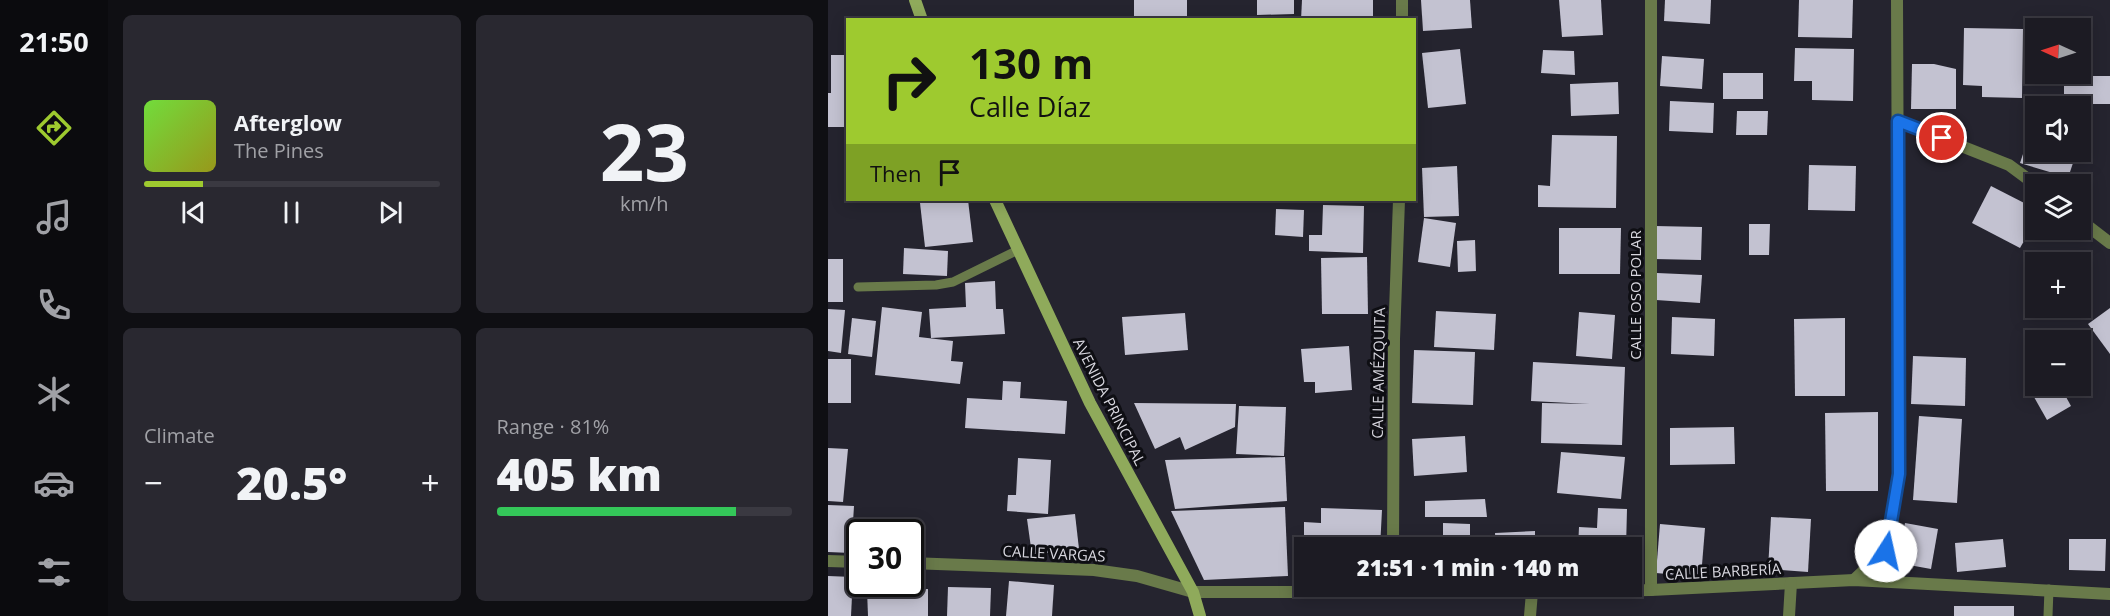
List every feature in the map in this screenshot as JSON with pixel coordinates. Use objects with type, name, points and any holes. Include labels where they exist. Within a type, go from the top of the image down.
[{"type":"street","points":[[915,0],[921,18]]},
{"type":"street","points":[[1402,0],[1402,18]]},
{"type":"street","name":"CALLE OSO POLAR","points":[[1651,0],[1651,590]]},
{"type":"street","points":[[1854,580],[1886,551],[1899,474],[1897,0]]},
{"type":"street","points":[[1898,121],[2009,165],[2025,177]]},
{"type":"street","name":"AVENIDA PRINCIPAL","points":[[995,201],[1090,403],[1193,592],[1200,616]]},
{"type":"street","name":"CALLE AMÉZQUITA","points":[[1393,537],[1394,339],[1399,201]]},
{"type":"street","points":[[2091,228],[2110,243]]},
{"type":"street","points":[[828,561],[846,562]]},
{"type":"street","name":"CALLE VARGAS","points":[[924,564],[1094,570],[1137,576],[1193,592]]},
{"type":"street","name":"CALLE BARBERÍA","points":[[1642,590],[1854,580],[2110,594]]},
{"type":"street","points":[[1789,616],[1791,583]]},
{"type":"street","name":"CALLE BARBERÍA","points":[[1193,592],[1294,590]]},
{"type":"street","points":[[1530,616],[1532,597]]},
{"type":"lane","points":[[858,287],[936,285],[954,282],[1018,250]]},
{"type":"lane","points":[[2048,616],[2049,589]]},
{"type":"building","points":[[1134,0],[1187,0],[1187,18],[1134,18]]},
{"type":"building","points":[[1257,0],[1294,0],[1294,14],[1257,15]]},
{"type":"building","points":[[1302,0],[1373,0],[1373,18],[1301,18]]},
{"type":"building","points":[[1421,0],[1470,0],[1472,28],[1423,31]]},
{"type":"building","points":[[1559,0],[1601,0],[1603,35],[1562,37]]},
{"type":"building","points":[[1665,0],[1711,0],[1710,24],[1664,21]]},
{"type":"building","points":[[1799,0],[1853,0],[1852,38],[1798,37]]},
{"type":"building","points":[[1964,28],[2023,29],[2022,98],[1982,97],[1982,86],[1963,85]]},
{"type":"building","points":[[1795,48],[1854,49],[1853,101],[1812,100],[1812,81],[1794,81]]},
{"type":"building","points":[[1460,49],[1466,104],[1428,108],[1422,53]]},
{"type":"building","points":[[1543,50],[1574,51],[1575,75],[1541,73]]},
{"type":"building","points":[[831,55],[846,55],[846,127],[828,127],[828,93],[831,93]]},
{"type":"building","points":[[1662,56],[1704,59],[1702,89],[1660,86]]},
{"type":"building","points":[[1912,64],[1934,64],[1956,69],[1956,109],[1911,109]]},
{"type":"building","points":[[1723,73],[1763,73],[1763,99],[1723,99]]},
{"type":"building","points":[[2091,76],[2110,76],[2110,104],[2091,104],[2091,96],[2064,96],[2064,84],[2091,84]]},
{"type":"building","points":[[1618,82],[1619,114],[1571,116],[1570,84]]},
{"type":"building","points":[[1670,101],[1714,103],[1713,133],[1669,131]]},
{"type":"building","points":[[1737,111],[1768,111],[1767,135],[1736,135]]},
{"type":"building","points":[[1552,135],[1617,136],[1616,208],[1538,207],[1538,185],[1550,186]]},
{"type":"building","points":[[2025,148],[2025,162],[2073,162],[2069,174],[2053,174],[2020,163]]},
{"type":"building","points":[[1809,165],[1856,166],[1855,211],[1808,210]]},
{"type":"building","points":[[1457,166],[1459,216],[1424,217],[1422,168]]},
{"type":"building","points":[[1991,186],[2025,203],[2025,239],[2020,248],[1972,223]]},
{"type":"building","points":[[968,201],[973,242],[925,247],[920,203]]},
{"type":"building","points":[[1323,205],[1364,206],[1363,253],[1309,251],[1309,235],[1322,235]]},
{"type":"building","points":[[1276,209],[1304,210],[1303,237],[1275,235]]},
{"type":"building","points":[[1424,218],[1456,223],[1450,267],[1418,262]]},
{"type":"building","points":[[1749,224],[1770,224],[1769,255],[1749,255]]},
{"type":"building","points":[[1655,226],[1702,227],[1701,260],[1654,259]]},
{"type":"building","points":[[1559,228],[1621,228],[1620,274],[1559,274]]},
{"type":"building","points":[[1475,240],[1476,271],[1458,272],[1457,241]]},
{"type":"building","points":[[904,248],[948,251],[947,276],[903,274]]},
{"type":"building","points":[[1367,257],[1368,314],[1322,314],[1321,258]]},
{"type":"building","points":[[828,259],[843,259],[843,302],[828,302]]},
{"type":"building","points":[[1657,273],[1702,275],[1700,303],[1656,300]]},
{"type":"building","points":[[995,281],[996,309],[1003,309],[1005,334],[931,338],[929,309],[966,307],[965,283]]},
{"type":"building","points":[[882,307],[922,312],[919,337],[953,341],[951,361],[963,362],[960,384],[875,375]]},
{"type":"building","points":[[2110,308],[2110,354],[2088,324]]},
{"type":"building","points":[[828,309],[845,310],[841,353],[828,351]]},
{"type":"building","points":[[1436,311],[1496,314],[1494,350],[1434,347]]},
{"type":"building","points":[[1579,312],[1615,315],[1612,359],[1576,356]]},
{"type":"building","points":[[1185,313],[1188,350],[1125,355],[1122,317]]},
{"type":"building","points":[[1672,317],[1715,319],[1714,356],[1671,354]]},
{"type":"building","points":[[852,318],[876,321],[872,357],[848,354]]},
{"type":"building","points":[[1845,318],[1845,396],[1795,396],[1794,319]]},
{"type":"building","points":[[1349,346],[1352,390],[1315,393],[1315,382],[1304,382],[1301,349]]},
{"type":"building","points":[[1414,350],[1475,352],[1473,405],[1412,403]]},
{"type":"building","points":[[1913,356],[1966,358],[1965,406],[1911,404]]},
{"type":"building","points":[[828,359],[851,359],[851,403],[828,403]]},
{"type":"building","points":[[1533,362],[1625,367],[1622,445],[1541,443],[1542,403],[1590,404],[1531,401]]},
{"type":"building","points":[[1003,381],[1021,382],[1020,398],[1067,401],[1065,434],[965,428],[967,398],[1002,400]]},
{"type":"building","points":[[2033,396],[2066,396],[2071,406],[2047,420]]},
{"type":"building","points":[[1134,403],[1236,404],[1235,427],[1185,450],[1180,437],[1155,449]]},
{"type":"building","points":[[1239,406],[1286,407],[1284,456],[1236,454]]},
{"type":"building","points":[[1878,412],[1878,491],[1826,491],[1825,413]]},
{"type":"building","points":[[1919,416],[1962,419],[1957,503],[1913,500]]},
{"type":"building","points":[[1734,427],[1735,464],[1670,465],[1670,428]]},
{"type":"building","points":[[1465,436],[1467,472],[1414,476],[1412,439]]},
{"type":"building","points":[[828,448],[848,449],[843,502],[828,501]]},
{"type":"building","points":[[1561,452],[1625,457],[1621,499],[1557,493]]},
{"type":"building","points":[[1285,457],[1287,501],[1175,509],[1165,460]]},
{"type":"building","points":[[1018,458],[1051,460],[1048,514],[1007,511],[1008,495],[1016,495]]},
{"type":"building","points":[[1485,499],[1487,517],[1425,517],[1425,501]]},
{"type":"building","points":[[828,505],[854,506],[853,519],[846,519],[846,553],[828,552]]},
{"type":"building","points":[[1285,507],[1288,576],[1204,580],[1171,511]]},
{"type":"building","points":[[1321,508],[1382,510],[1381,537],[1304,537],[1304,522],[1321,523]]},
{"type":"building","points":[[1598,508],[1627,509],[1626,537],[1579,537],[1579,527],[1597,528]]},
{"type":"building","points":[[1075,514],[1079,549],[1032,555],[1027,519]]},
{"type":"building","points":[[1771,517],[1811,519],[1808,572],[1768,569]]},
{"type":"building","points":[[1443,523],[1470,524],[1470,537],[1443,537]]},
{"type":"building","points":[[1905,523],[1938,529],[1931,569],[1898,563]]},
{"type":"building","points":[[1660,524],[1705,528],[1701,577],[1656,573]]},
{"type":"building","points":[[1535,531],[1535,537],[1495,537],[1495,533]]},
{"type":"building","points":[[2003,539],[2006,567],[1957,572],[1955,543]]},
{"type":"building","points":[[2069,539],[2106,539],[2105,571],[2069,570]]},
{"type":"building","points":[[828,576],[846,577],[846,597],[852,597],[851,616],[828,616]]},
{"type":"building","points":[[1009,581],[1054,585],[1052,616],[1006,616]]},
{"type":"building","points":[[948,587],[991,588],[990,616],[947,616]]},
{"type":"building","points":[[924,589],[928,589],[928,616],[868,616],[867,597],[924,597]]},
{"type":"building","points":[[1954,606],[2014,606],[2014,616],[1954,616]]},
{"type":"route","points":[[1886,551],[1899,474],[1898,121],[1942,138]]}]
